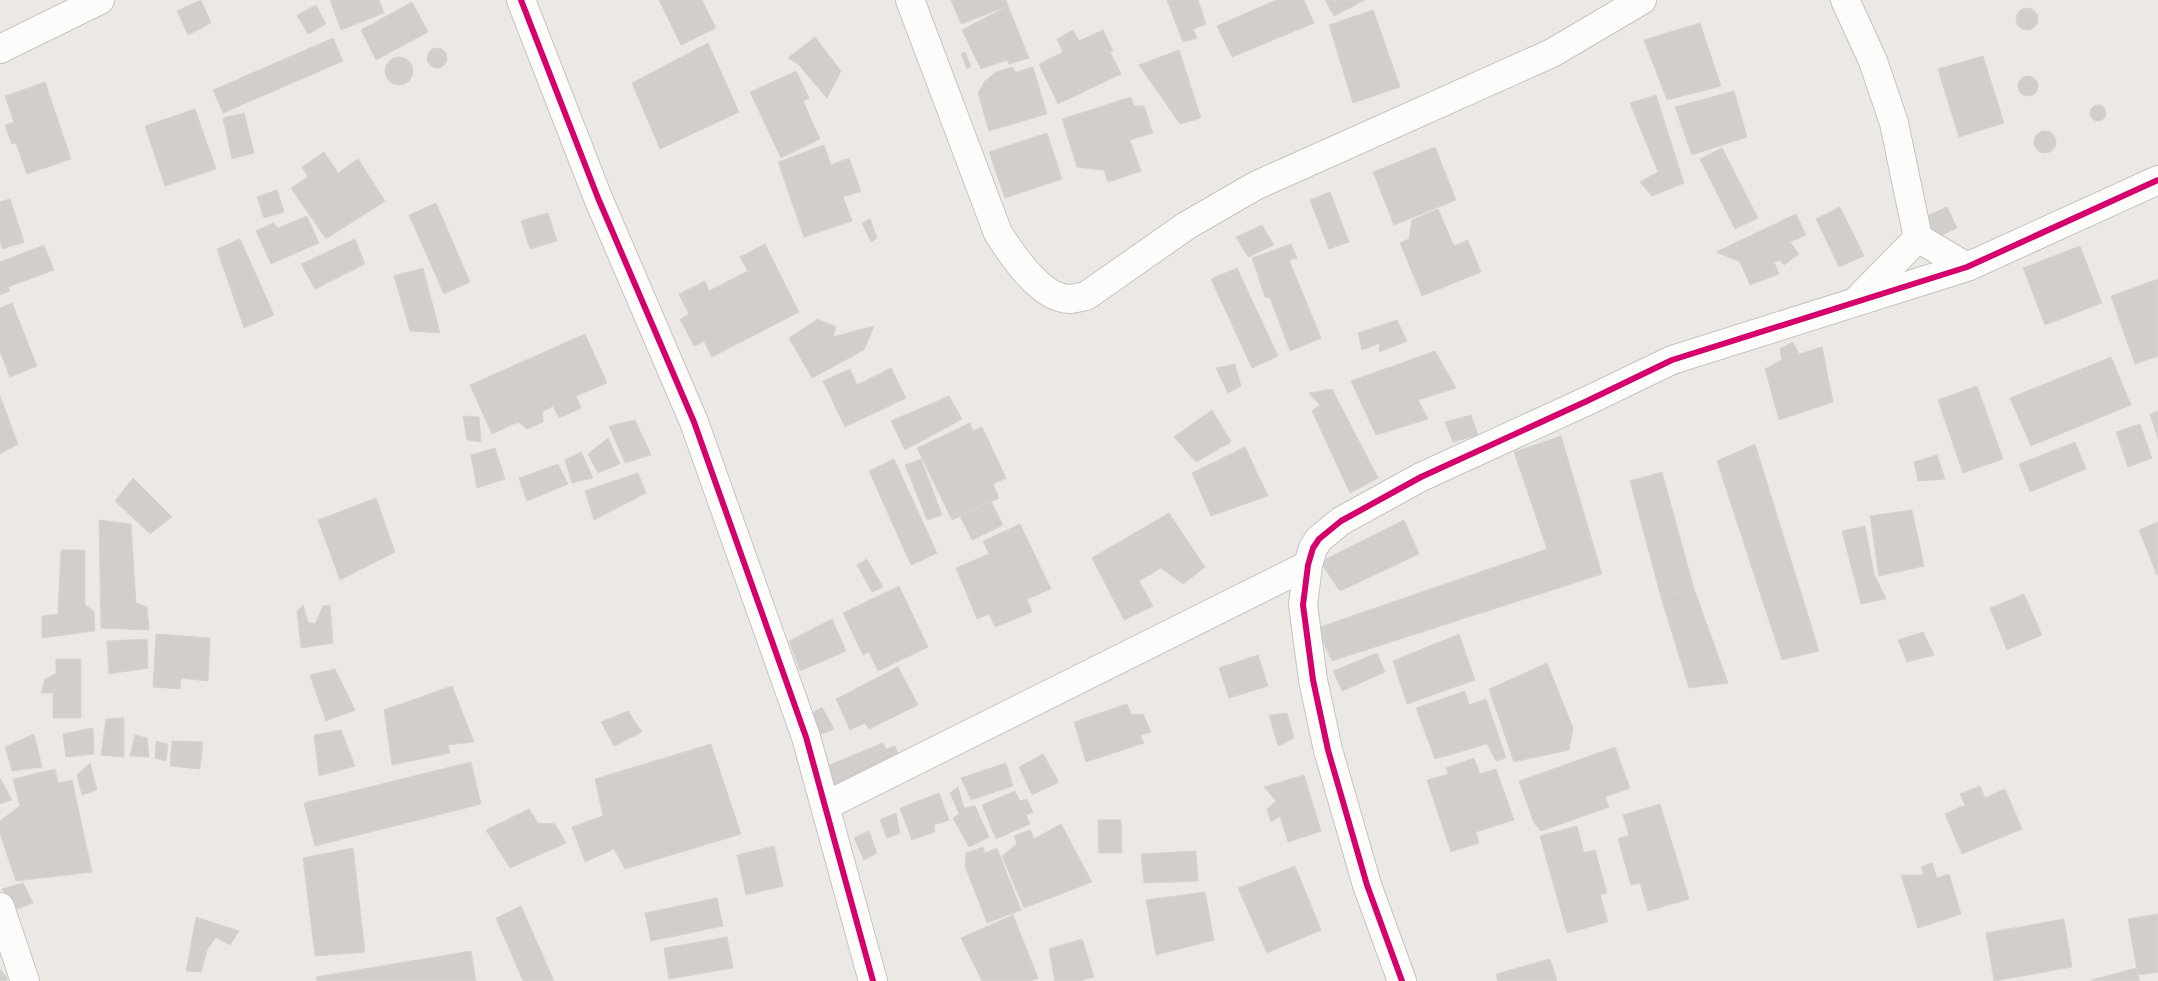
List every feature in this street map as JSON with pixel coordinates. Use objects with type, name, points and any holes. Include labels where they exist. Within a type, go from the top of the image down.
[{"type":"street","points":[[0,49],[100,0]]},
{"type":"street","points":[[521,0],[598,198],[694,422],[806,737],[873,981]]},
{"type":"street","points":[[910,0],[998,233],[1017,262],[1043,288],[1056,295],[1070,299],[1086,296],[1186,226],[1255,186],[1552,53],[1642,0]]},
{"type":"street","points":[[1845,0],[1873,61],[1894,123],[1918,238],[1967,266]]},
{"type":"street","points":[[1402,981],[1368,885],[1328,750],[1313,680],[1303,605],[1308,565],[1313,548],[1329,530],[1341,521],[1421,477],[1672,360],[1967,266],[2158,180]]},
{"type":"street","points":[[1857,300],[1918,238]]},
{"type":"street","points":[[825,806],[1308,565]]},
{"type":"street","points":[[0,907],[25,981]]},
{"type":"building","points":[[201,0],[211,23],[188,35],[177,11]]},
{"type":"building","points":[[330,0],[379,0],[384,13],[341,30]]},
{"type":"building","points":[[659,0],[702,0],[716,28],[681,45]]},
{"type":"building","points":[[951,0],[1006,0],[1008,6],[961,24]]},
{"type":"building","points":[[1167,0],[1198,0],[1206,24],[1193,29],[1197,38],[1183,42]]},
{"type":"building","points":[[1276,0],[1304,0],[1314,23],[1232,57],[1217,26]]},
{"type":"building","points":[[1325,0],[1365,0],[1334,16]]},
{"type":"building","points":[[412,2],[428,32],[376,60],[361,30]]},
{"type":"building","points":[[316,5],[326,24],[308,34],[297,15]]},
{"type":"building","points":[[1008,6],[1029,58],[1009,64],[1007,60],[981,69],[962,30]]},
{"type":"building","points":[[2023,8],[2031,8],[2038,15],[2038,23],[2031,30],[2023,30],[2016,23],[2016,15]]},
{"type":"building","points":[[1373,10],[1400,87],[1353,103],[1329,25]]},
{"type":"building","points":[[1700,23],[1721,86],[1667,100],[1644,40]]},
{"type":"building","points":[[1073,30],[1079,41],[1103,30],[1113,51],[1110,52],[1121,74],[1058,104],[1039,64],[1063,52],[1057,39]]},
{"type":"building","points":[[815,37],[841,71],[827,98],[798,64],[788,58]]},
{"type":"building","points":[[333,38],[343,61],[223,113],[213,90]]},
{"type":"building","points":[[708,43],[739,112],[660,149],[632,83]]},
{"type":"building","points":[[437,48],[444,51],[447,58],[444,65],[437,68],[430,65],[427,58],[430,51]]},
{"type":"building","points":[[1179,50],[1201,118],[1180,124],[1139,65]]},
{"type":"building","points":[[965,52],[971,66],[967,69],[961,54]]},
{"type":"building","points":[[1983,56],[2004,123],[1959,137],[1938,69]]},
{"type":"building","points":[[399,57],[409,61],[413,71],[409,81],[399,85],[389,81],[385,71],[389,61]]},
{"type":"building","points":[[1012,67],[1016,72],[1033,67],[1047,114],[989,131],[978,93],[985,81],[996,72]]},
{"type":"building","points":[[796,71],[809,98],[803,101],[820,139],[781,158],[750,92]]},
{"type":"building","points":[[2028,76],[2035,79],[2038,86],[2035,93],[2028,96],[2021,93],[2018,86],[2021,79]]},
{"type":"building","points":[[45,82],[71,159],[27,174],[16,143],[12,144],[5,125],[14,122],[5,96]]},
{"type":"building","points":[[1734,91],[1747,137],[1692,155],[1675,107]]},
{"type":"building","points":[[1656,95],[1684,183],[1652,196],[1640,182],[1658,172],[1630,103]]},
{"type":"building","points":[[1131,97],[1134,106],[1144,106],[1153,133],[1130,140],[1141,171],[1108,182],[1104,170],[1077,167],[1062,119]]},
{"type":"building","points":[[2098,105],[2106,113],[2098,121],[2090,113]]},
{"type":"building","points":[[195,109],[216,169],[165,186],[145,126]]},
{"type":"building","points":[[244,113],[254,153],[232,159],[223,118]]},
{"type":"building","points":[[2045,131],[2055,138],[2056,142],[2049,152],[2045,153],[2035,146],[2034,142],[2041,132]]},
{"type":"building","points":[[1047,133],[1062,179],[1005,198],[989,152]]},
{"type":"building","points":[[824,145],[831,165],[849,158],[861,191],[843,197],[852,221],[804,237],[778,162]]},
{"type":"building","points":[[1435,147],[1456,200],[1394,225],[1373,172]]},
{"type":"building","points":[[1722,148],[1758,218],[1735,229],[1700,159]]},
{"type":"building","points":[[324,152],[338,173],[358,159],[385,201],[326,239],[291,188],[308,177],[302,167]]},
{"type":"building","points":[[277,190],[284,212],[264,218],[257,197]]},
{"type":"building","points":[[1330,192],[1349,242],[1329,249],[1310,200]]},
{"type":"building","points":[[10,199],[24,242],[2,249],[0,241],[0,202]]},
{"type":"building","points":[[436,203],[470,282],[444,294],[409,215]]},
{"type":"building","points":[[1840,207],[1864,256],[1839,267],[1816,219]]},
{"type":"building","points":[[1947,207],[1957,228],[1931,240],[1922,218]]},
{"type":"building","points":[[1438,209],[1454,246],[1468,240],[1481,272],[1422,296],[1400,243],[1409,239],[1412,220]]},
{"type":"building","points":[[548,213],[557,241],[530,249],[521,221]]},
{"type":"building","points":[[1796,214],[1806,235],[1790,242],[1799,254],[1784,265],[1780,260],[1774,262],[1779,274],[1750,285],[1740,262],[1716,252]]},
{"type":"building","points":[[307,216],[319,243],[271,264],[256,231],[273,223],[278,228]]},
{"type":"building","points":[[870,219],[877,238],[871,242],[862,223]]},
{"type":"building","points":[[1262,225],[1274,245],[1248,257],[1236,237]]},
{"type":"building","points":[[240,239],[274,315],[244,328],[217,249]]},
{"type":"building","points":[[355,239],[365,264],[315,289],[301,264]]},
{"type":"building","points":[[765,244],[799,312],[712,357],[704,341],[694,346],[680,319],[689,314],[679,294],[705,281],[709,291],[748,271],[740,257]]},
{"type":"building","points":[[1291,244],[1297,258],[1289,260],[1321,338],[1290,351],[1270,298],[1265,297],[1252,258]]},
{"type":"building","points":[[44,245],[54,270],[8,287],[10,291],[0,295],[0,262]]},
{"type":"building","points":[[2080,246],[2102,303],[2045,325],[2023,268]]},
{"type":"building","points":[[423,268],[440,333],[410,331],[394,276]]},
{"type":"building","points":[[1237,268],[1278,356],[1252,368],[1211,279]]},
{"type":"building","points":[[2158,279],[2158,356],[2135,364],[2111,296]]},
{"type":"building","points":[[12,303],[37,366],[10,377],[0,352],[0,308]]},
{"type":"building","points":[[818,319],[836,327],[833,337],[874,326],[864,350],[812,378],[789,338]]},
{"type":"building","points":[[1397,320],[1407,341],[1379,352],[1380,343],[1362,350],[1358,333]]},
{"type":"building","points":[[585,334],[607,383],[576,396],[581,408],[559,418],[553,406],[542,412],[543,422],[527,429],[518,422],[492,434],[470,385]]},
{"type":"building","points":[[1793,342],[1799,354],[1822,347],[1833,402],[1779,420],[1765,369],[1782,360],[1780,349]]},
{"type":"building","points":[[1435,351],[1456,388],[1418,400],[1428,419],[1376,435],[1351,381]]},
{"type":"building","points":[[2111,357],[2131,405],[2031,446],[2010,398]]},
{"type":"building","points":[[1235,364],[1241,386],[1228,393],[1216,368]]},
{"type":"building","points":[[891,368],[906,398],[845,427],[823,381],[850,369],[857,385]]},
{"type":"building","points":[[1977,386],[2003,459],[1963,473],[1938,400]]},
{"type":"building","points":[[1332,389],[1378,478],[1350,493],[1312,411],[1320,405],[1309,393]]},
{"type":"building","points":[[0,396],[18,444],[0,454]]},
{"type":"building","points":[[949,396],[962,419],[905,450],[891,421]]},
{"type":"building","points":[[1212,410],[1231,442],[1196,462],[1174,437]]},
{"type":"building","points":[[2158,411],[2158,439],[2150,414]]},
{"type":"building","points":[[1471,415],[1478,435],[1453,442],[1445,422]]},
{"type":"building","points":[[463,416],[479,417],[481,442],[467,440]]},
{"type":"building","points":[[635,420],[651,455],[625,463],[609,426]]},
{"type":"building","points":[[970,423],[973,431],[982,427],[1006,478],[993,484],[999,498],[952,520],[917,448]]},
{"type":"building","points":[[2140,424],[2152,458],[2128,467],[2116,432]]},
{"type":"building","points":[[1561,436],[1602,574],[1332,661],[1317,628],[1547,549],[1514,452]]},
{"type":"building","points":[[608,438],[620,464],[598,473],[588,454]]},
{"type":"building","points":[[2075,442],[2086,469],[2030,492],[2019,464]]},
{"type":"building","points":[[1755,444],[1819,651],[1782,660],[1717,461]]},
{"type":"building","points":[[1245,447],[1268,496],[1211,516],[1192,473]]},
{"type":"building","points":[[495,448],[505,479],[477,488],[471,455]]},
{"type":"building","points":[[581,452],[593,478],[572,483],[565,460]]},
{"type":"building","points":[[1937,455],[1945,479],[1918,481],[1914,462]]},
{"type":"building","points":[[894,459],[937,553],[911,565],[869,471]]},
{"type":"building","points":[[921,459],[942,515],[927,520],[905,465]]},
{"type":"building","points":[[558,464],[568,484],[527,501],[519,478]]},
{"type":"building","points":[[1662,472],[1694,589],[1661,597],[1630,481]]},
{"type":"building","points":[[638,473],[646,493],[594,520],[585,491]]},
{"type":"building","points":[[133,478],[172,517],[150,534],[115,501]]},
{"type":"building","points":[[376,498],[395,552],[340,580],[318,520]]},
{"type":"building","points":[[991,501],[1003,525],[972,540],[960,516]]},
{"type":"building","points":[[1912,510],[1924,566],[1879,576],[1870,516]]},
{"type":"building","points":[[1169,513],[1205,567],[1183,584],[1161,568],[1139,581],[1153,606],[1124,620],[1092,558]]},
{"type":"building","points":[[99,520],[131,524],[136,603],[147,607],[149,630],[101,628]]},
{"type":"building","points":[[1404,520],[1419,554],[1340,591],[1320,562]]},
{"type":"building","points":[[2158,522],[2158,574],[2157,575],[2139,530]]},
{"type":"building","points":[[1020,524],[1051,589],[1027,599],[1032,612],[995,627],[989,614],[977,619],[956,568],[989,554],[983,541]]},
{"type":"building","points":[[1865,526],[1874,574],[1886,599],[1861,604],[1842,531]]},
{"type":"building","points":[[61,550],[85,550],[85,605],[94,611],[95,631],[42,638],[42,616],[58,614]]},
{"type":"building","points":[[867,559],[883,587],[872,592],[857,565]]},
{"type":"building","points":[[899,586],[928,647],[878,671],[869,652],[863,655],[843,613]]},
{"type":"building","points":[[1694,589],[1728,683],[1689,688],[1661,597]]},
{"type":"building","points":[[2024,594],[2042,635],[2007,650],[1990,608]]},
{"type":"building","points":[[303,605],[308,622],[315,624],[323,606],[330,605],[333,643],[301,648],[297,611]]},
{"type":"building","points":[[832,619],[846,651],[800,671],[789,641]]},
{"type":"building","points":[[1923,632],[1934,655],[1907,662],[1898,640]]},
{"type":"building","points":[[156,634],[210,638],[208,681],[181,678],[180,689],[153,687]]},
{"type":"building","points":[[1459,634],[1475,680],[1407,704],[1393,661]]},
{"type":"building","points":[[147,639],[148,668],[109,674],[107,641]]},
{"type":"building","points":[[1377,653],[1385,672],[1342,691],[1333,671]]},
{"type":"building","points":[[1258,655],[1268,686],[1229,698],[1219,668]]},
{"type":"building","points":[[56,659],[81,659],[81,718],[53,718],[53,693],[41,693],[45,679],[56,674]]},
{"type":"building","points":[[1547,663],[1573,728],[1569,750],[1514,762],[1489,689]]},
{"type":"building","points":[[898,667],[918,705],[869,729],[865,723],[850,730],[836,699]]},
{"type":"building","points":[[335,669],[355,710],[326,721],[310,675]]},
{"type":"building","points":[[452,686],[474,742],[448,745],[450,753],[392,765],[384,710]]},
{"type":"building","points":[[1465,691],[1469,705],[1486,699],[1506,758],[1496,761],[1487,744],[1435,759],[1416,708]]},
{"type":"building","points":[[1127,704],[1132,715],[1143,714],[1151,732],[1140,735],[1144,743],[1086,762],[1074,722]]},
{"type":"building","points":[[822,707],[834,729],[816,736],[808,716]]},
{"type":"building","points":[[628,711],[642,732],[614,746],[601,722]]},
{"type":"building","points":[[1287,713],[1294,738],[1278,746],[1269,715]]},
{"type":"building","points":[[124,718],[124,757],[101,755],[106,719]]},
{"type":"building","points":[[93,728],[94,754],[66,757],[63,734]]},
{"type":"building","points":[[341,730],[355,766],[319,776],[314,735]]},
{"type":"building","points":[[34,734],[42,767],[12,771],[5,747]]},
{"type":"building","points":[[135,735],[147,738],[149,757],[130,756]]},
{"type":"building","points":[[156,741],[168,744],[166,761],[155,758]]},
{"type":"building","points":[[172,741],[203,742],[200,769],[170,766]]},
{"type":"building","points":[[883,743],[886,749],[895,746],[901,760],[836,787],[827,766]]},
{"type":"building","points":[[711,744],[741,834],[625,869],[614,849],[585,862],[572,827],[603,816],[595,779]]},
{"type":"building","points":[[1615,747],[1630,788],[1605,797],[1609,807],[1541,831],[1534,823],[1519,781]]},
{"type":"building","points":[[1043,754],[1059,782],[1032,795],[1019,767]]},
{"type":"building","points":[[1474,758],[1480,774],[1496,769],[1514,820],[1476,832],[1479,843],[1451,852],[1427,780],[1448,774],[1446,768]]},
{"type":"building","points":[[471,762],[481,804],[315,846],[304,803]]},
{"type":"building","points":[[90,763],[97,790],[82,795],[77,775]]},
{"type":"building","points":[[1006,763],[1013,786],[971,800],[961,778]]},
{"type":"building","points":[[55,769],[58,783],[72,780],[92,872],[16,881],[0,834],[0,821],[20,806],[13,779]]},
{"type":"building","points":[[1304,775],[1321,831],[1288,842],[1280,816],[1271,822],[1267,809],[1276,801],[1264,787]]},
{"type":"building","points":[[0,778],[12,800],[0,804]]},
{"type":"building","points":[[1980,786],[1985,798],[2005,789],[2022,829],[1962,854],[1945,814],[1965,805],[1960,794]]},
{"type":"building","points":[[958,787],[964,808],[975,806],[989,837],[969,847],[953,818],[959,814],[950,793]]},
{"type":"building","points":[[1015,791],[1020,801],[1027,799],[1033,812],[1026,815],[1030,824],[996,839],[982,805]]},
{"type":"building","points":[[939,793],[949,820],[934,825],[935,832],[912,840],[900,808]]},
{"type":"building","points":[[1660,804],[1689,899],[1648,911],[1640,883],[1631,885],[1618,839],[1629,835],[1623,815]]},
{"type":"building","points":[[529,809],[538,823],[555,824],[566,843],[510,868],[486,830]]},
{"type":"building","points":[[896,813],[900,833],[887,838],[880,820]]},
{"type":"building","points":[[1098,820],[1121,820],[1122,853],[1099,853]]},
{"type":"building","points":[[1061,824],[1092,882],[1024,908],[1002,856],[1017,844],[1014,836],[1030,830],[1034,839]]},
{"type":"building","points":[[1577,826],[1584,853],[1595,850],[1607,893],[1600,895],[1608,922],[1567,933],[1540,836]]},
{"type":"building","points":[[869,831],[877,853],[864,860],[854,838]]},
{"type":"building","points":[[774,846],[783,886],[746,895],[737,855]]},
{"type":"building","points":[[983,847],[985,853],[997,848],[1021,910],[987,923],[965,866],[966,853]]},
{"type":"building","points":[[353,848],[365,952],[315,956],[303,858]]},
{"type":"building","points":[[1196,851],[1198,881],[1144,883],[1141,854]]},
{"type":"building","points":[[1932,863],[1937,878],[1949,874],[1961,914],[1918,928],[1901,875],[1924,875],[1921,867]]},
{"type":"building","points":[[1295,866],[1321,930],[1267,953],[1238,888]]},
{"type":"building","points":[[23,883],[33,903],[12,911],[2,889]]},
{"type":"building","points":[[1205,892],[1214,940],[1156,955],[1146,900]]},
{"type":"building","points":[[717,898],[723,926],[651,941],[645,913]]},
{"type":"building","points":[[521,906],[554,981],[523,981],[496,918]]},
{"type":"building","points":[[2158,914],[2158,972],[2138,975],[2128,919]]},
{"type":"building","points":[[1013,915],[1038,978],[1031,981],[982,981],[961,938]]},
{"type":"building","points":[[196,917],[239,931],[230,945],[216,937],[207,950],[191,945]]},
{"type":"building","points":[[2064,919],[2072,967],[1994,981],[1986,933]]},
{"type":"building","points":[[727,937],[733,968],[669,979],[664,948]]},
{"type":"building","points":[[1082,939],[1094,977],[1080,981],[1055,981],[1049,949]]},
{"type":"building","points":[[191,945],[207,950],[201,972],[186,971]]},
{"type":"building","points":[[471,951],[476,981],[317,981],[316,977]]},
{"type":"building","points":[[1550,959],[1557,981],[1498,981],[1496,974]]},
{"type":"building","points":[[2136,968],[2140,981],[2092,981],[2092,980]]},
{"type":"building","points":[[0,969],[8,979],[5,981],[0,981]]},
{"type":"cycle path","points":[[521,0],[598,198],[694,422],[806,737],[873,981]]},
{"type":"cycle path","points":[[1402,981],[1367,885],[1328,750],[1313,680],[1303,605],[1308,565],[1313,548],[1319,539],[1341,521],[1421,477],[1672,360],[1967,267],[2158,180]]}]
